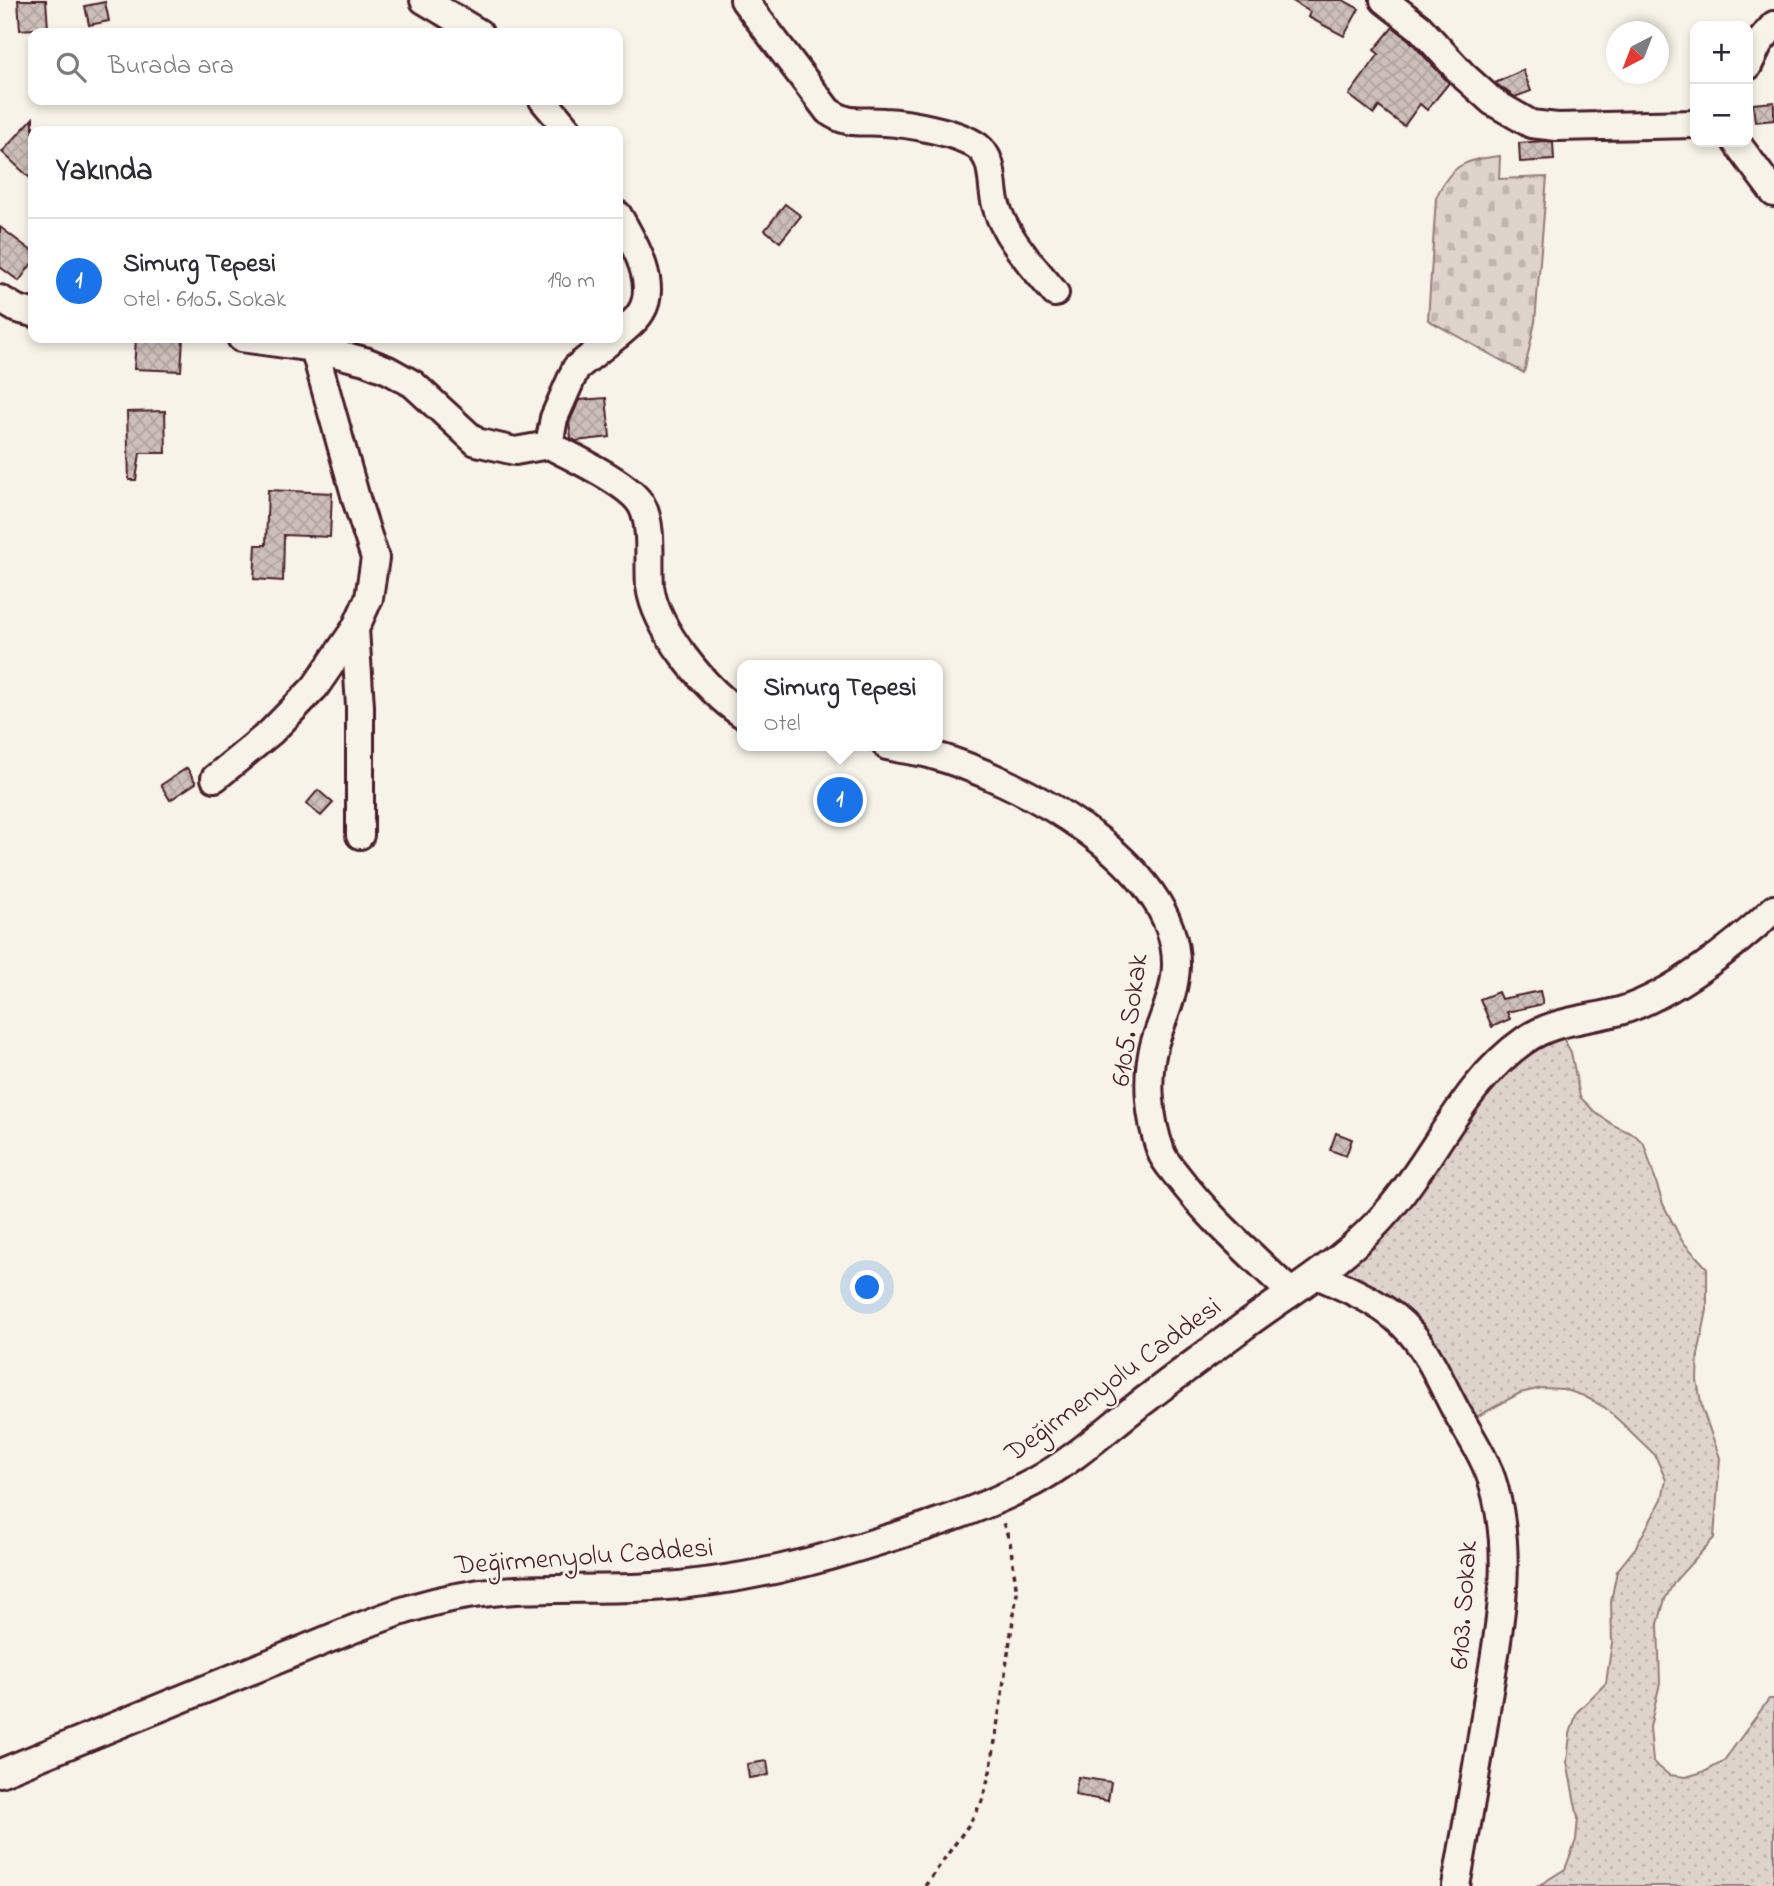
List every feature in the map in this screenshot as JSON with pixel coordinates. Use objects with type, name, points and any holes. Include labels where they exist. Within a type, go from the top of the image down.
[{"type":"street","points":[[424,0],[471,28]]},
{"type":"street","points":[[744,0],[828,111],[842,120],[886,121],[952,134],[978,146],[989,161],[996,206],[1013,239],[1055,293]]},
{"type":"street","points":[[1384,0],[1420,28],[1464,76],[1493,102],[1531,124],[1558,127],[1690,124]]},
{"type":"street","points":[[1753,56],[1759,43],[1774,25]]},
{"type":"street","points":[[547,105],[565,126]]},
{"type":"street","points":[[1740,147],[1774,192]]},
{"type":"street","points":[[623,225],[643,264],[647,293],[642,311],[623,329]]},
{"type":"street","points":[[0,299],[28,312]]},
{"type":"street","points":[[278,343],[314,348],[388,370],[413,384],[477,442],[515,452],[549,444],[632,493],[642,506],[646,520],[650,589],[662,622],[687,660],[718,694],[737,710]]},
{"type":"street","points":[[549,444],[554,418],[576,368],[607,343]]},
{"type":"street","points":[[215,778],[271,732],[315,687],[355,629],[369,598],[375,558],[314,348]]},
{"type":"street","points":[[355,629],[360,706],[360,835]]},
{"type":"street","name":"6105. Sokak","points":[[914,751],[930,754],[989,777],[1041,802],[1091,833],[1128,864],[1158,901],[1172,935],[1175,966],[1170,1002],[1154,1044],[1150,1079],[1152,1114],[1162,1155],[1211,1215],[1290,1292]]},
{"type":"street","name":"Değirmenyolu Caddesi","points":[[0,1773],[331,1637],[428,1603],[470,1594],[651,1587],[741,1576],[816,1561],[996,1501],[1038,1479],[1077,1453],[1149,1396],[1317,1275],[1361,1239],[1389,1210],[1418,1172],[1476,1085],[1501,1059],[1525,1040],[1550,1026],[1622,1010],[1647,1000],[1728,950],[1774,909]]},
{"type":"street","name":"6103. Sokak","points":[[1317,1275],[1373,1302],[1396,1318],[1412,1334],[1426,1354],[1487,1467],[1494,1488],[1506,1563],[1502,1611],[1456,1886]]},
{"type":"path","points":[[925,1886],[970,1824],[982,1801],[991,1768],[1017,1593],[1010,1542],[996,1501]]},
{"type":"green space","points":[[1500,156],[1499,179],[1547,177],[1535,322],[1524,373],[1428,320],[1436,198],[1447,178],[1460,166],[1477,159]]},
{"type":"green space","points":[[1563,1038],[1571,1052],[1580,1097],[1596,1113],[1635,1135],[1644,1144],[1663,1204],[1682,1241],[1707,1268],[1707,1310],[1698,1355],[1697,1380],[1702,1408],[1720,1458],[1714,1538],[1675,1581],[1665,1599],[1658,1624],[1660,1683],[1650,1727],[1653,1762],[1669,1775],[1686,1777],[1706,1771],[1723,1762],[1769,1699],[1774,1699],[1774,1886],[1538,1886],[1565,1869],[1576,1840],[1578,1818],[1567,1762],[1570,1734],[1577,1712],[1606,1683],[1612,1643],[1611,1601],[1617,1571],[1636,1547],[1662,1499],[1666,1480],[1655,1455],[1604,1407],[1563,1389],[1542,1388],[1520,1393],[1471,1420],[1340,1272],[1504,1074],[1532,1053]]},
{"type":"building","points":[[18,0],[46,0],[48,28],[20,30]]},
{"type":"building","points":[[1291,0],[1343,0],[1359,9],[1344,36],[1308,17],[1310,12]]},
{"type":"building","points":[[105,2],[109,21],[89,25],[85,6]]},
{"type":"building","points":[[1393,27],[1409,40],[1449,83],[1427,110],[1420,104],[1404,126],[1379,107],[1374,114],[1349,95],[1379,54],[1374,50]]},
{"type":"building","points":[[1523,70],[1531,91],[1515,97],[1495,83]]},
{"type":"building","points":[[1774,102],[1774,120],[1755,122],[1753,104]]},
{"type":"building","points":[[33,118],[33,126],[28,126],[28,176],[2,152]]},
{"type":"building","points":[[1553,142],[1554,160],[1520,162],[1519,143]]},
{"type":"building","points":[[785,204],[801,216],[780,242],[765,230]]},
{"type":"building","points":[[0,227],[28,248],[28,269],[19,281],[0,267]]},
{"type":"building","points":[[136,343],[183,343],[181,371],[134,369]]},
{"type":"building","points":[[606,398],[610,437],[576,441],[571,438],[569,423],[579,400]]},
{"type":"building","points":[[165,411],[166,453],[140,453],[136,480],[129,480],[127,412]]},
{"type":"building","points":[[268,490],[332,493],[330,537],[284,535],[283,581],[254,579],[256,545],[266,545]]},
{"type":"building","points":[[187,768],[196,783],[170,800],[161,785]]},
{"type":"building","points":[[318,790],[333,803],[321,816],[306,804]]},
{"type":"building","points":[[1540,991],[1543,1004],[1507,1012],[1510,1019],[1492,1027],[1480,999],[1498,992],[1501,999]]},
{"type":"building","points":[[1336,1133],[1352,1139],[1346,1156],[1330,1150]]},
{"type":"building","points":[[767,1761],[769,1775],[749,1778],[747,1764]]},
{"type":"building","points":[[1078,1777],[1111,1782],[1108,1801],[1075,1795]]},
{"type":"place","name":"Simurg Tepesi","points":[[840,800]]}]
